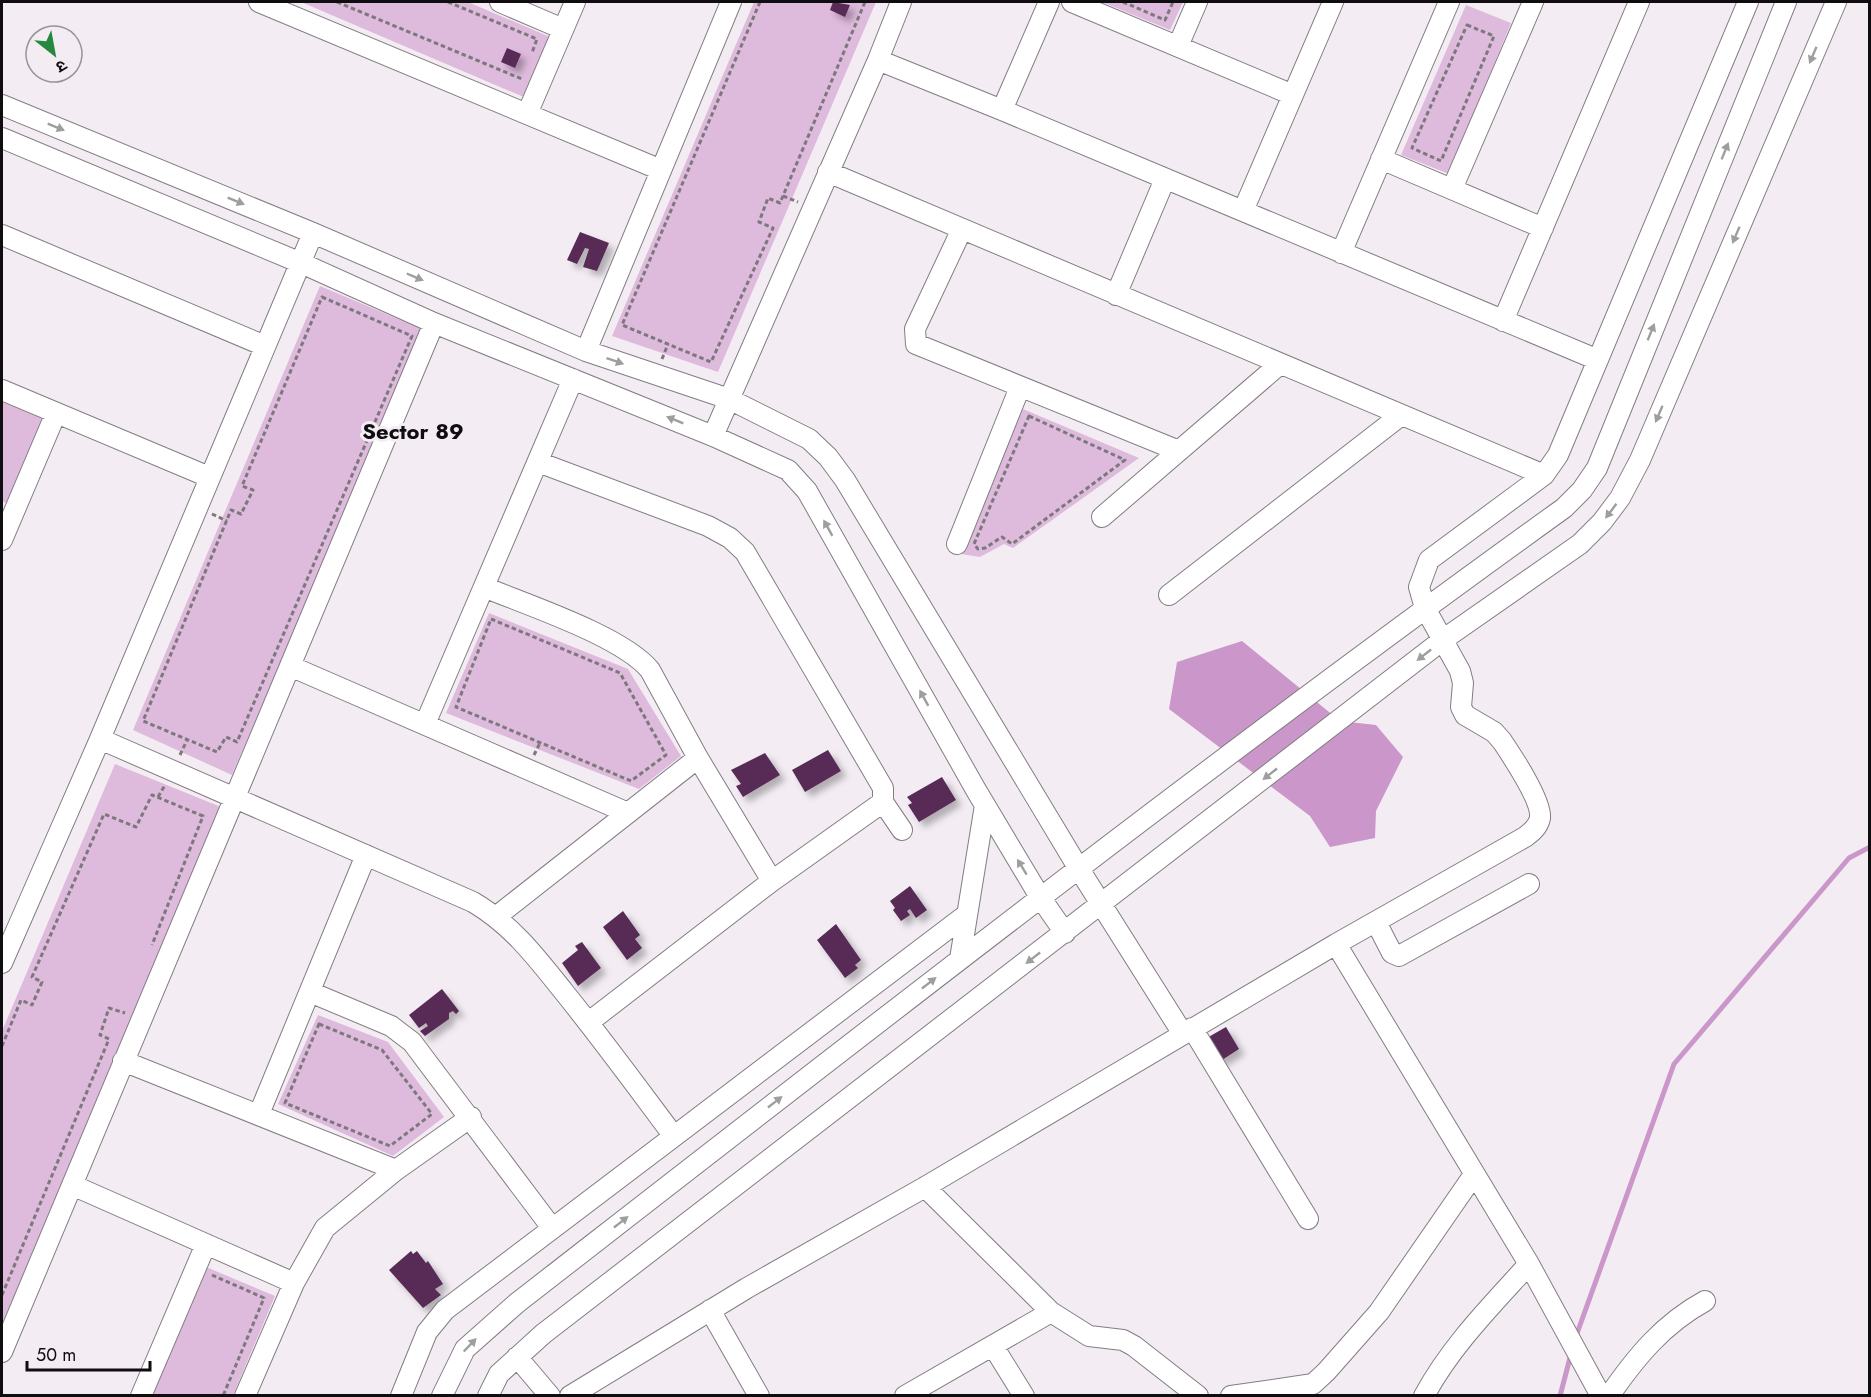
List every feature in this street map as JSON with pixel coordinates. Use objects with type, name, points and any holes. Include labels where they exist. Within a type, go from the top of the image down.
[{"type":"street","points":[[259,2],[661,170]]},
{"type":"street","points":[[500,2],[564,28]]},
{"type":"street","points":[[527,114],[575,2]]},
{"type":"street","points":[[586,351],[731,2]]},
{"type":"street","points":[[713,436],[878,60],[901,2]]},
{"type":"street","points":[[1002,110],[1049,2]]},
{"type":"street","points":[[1072,2],[1293,95]]},
{"type":"street","points":[[1178,46],[1197,2]]},
{"type":"street","points":[[1243,212],[1333,2]]},
{"type":"street","points":[[1341,253],[1449,2]]},
{"type":"street","points":[[1503,321],[1639,2]]},
{"type":"street","points":[[570,1395],[1336,944],[1535,830],[1539,821],[1538,806],[1502,741],[1494,732],[1465,715],[1461,707],[1463,683],[1460,671],[1425,608],[1419,586],[1426,574],[1426,564],[1544,475],[1558,455],[1748,2]]},
{"type":"street","points":[[442,1395],[465,1349],[517,1303],[1040,897],[1425,608],[1564,508],[1582,490],[1597,468],[1786,2]]},
{"type":"street","points":[[488,1395],[498,1374],[543,1334],[1444,639],[1580,544],[1602,522],[1620,498],[1640,460],[1836,2]]},
{"type":"street","points":[[1452,189],[1526,4]]},
{"type":"street","points":[[878,60],[1598,360]]},
{"type":"street","points":[[2,105],[313,233],[586,351],[729,399],[809,439],[828,457],[845,480],[1079,869],[1188,1031],[1308,1219]]},
{"type":"street","points":[[2,138],[301,263],[434,323],[713,436],[788,470],[807,491],[985,805],[1040,897],[1065,933]]},
{"type":"street","points":[[1381,159],[1543,228]]},
{"type":"street","points":[[828,172],[1544,475]]},
{"type":"street","points":[[1116,295],[1166,179]]},
{"type":"street","points":[[962,229],[914,338],[922,347],[1179,451]]},
{"type":"street","points":[[2,963],[100,739],[313,233]]},
{"type":"street","points":[[2,235],[265,346]]},
{"type":"street","points":[[2,1352],[434,323]]},
{"type":"street","points":[[1102,517],[1280,364]]},
{"type":"street","points":[[425,724],[573,379]]},
{"type":"street","points":[[957,544],[1020,387]]},
{"type":"street","points":[[2,390],[209,477]]},
{"type":"street","points":[[2,536],[56,412]]},
{"type":"street","points":[[1169,595],[1400,416]]},
{"type":"street","points":[[538,462],[708,526],[730,538],[745,552],[883,788],[883,802],[902,830]]},
{"type":"street","points":[[484,587],[614,643],[641,659],[650,670],[698,758],[772,881]]},
{"type":"street","points":[[290,666],[628,813]]},
{"type":"street","points":[[100,739],[473,902],[497,916],[517,934],[588,1022],[673,1135]]},
{"type":"street","points":[[497,916],[698,758]]},
{"type":"street","points":[[588,1022],[772,881],[883,802]]},
{"type":"street","points":[[960,959],[985,805]]},
{"type":"street","points":[[259,1114],[366,855]]},
{"type":"street","points":[[1376,922],[1392,953],[1399,956],[1529,884]]},
{"type":"street","points":[[401,1395],[426,1332],[436,1318],[673,1135],[966,915]]},
{"type":"street","points":[[1336,944],[1473,1176],[1528,1264],[1601,1395]]},
{"type":"street","points":[[309,992],[401,1032],[471,1117],[552,1228]]},
{"type":"street","points":[[801,1040],[817,1070]]},
{"type":"street","points":[[123,1061],[396,1170]]},
{"type":"street","points":[[245,1395],[294,1282],[325,1228],[396,1170],[471,1117]]},
{"type":"street","points":[[1231,1395],[1316,1390],[1379,1312],[1473,1176]]},
{"type":"street","points":[[72,1185],[294,1282]]},
{"type":"street","points":[[926,1187],[1051,1312],[1089,1336],[1123,1341],[1134,1346],[1198,1395]]},
{"type":"street","points":[[141,1395],[206,1244]]},
{"type":"street","points":[[1424,1395],[1439,1368],[1462,1339],[1528,1264]]},
{"type":"street","points":[[1609,1395],[1630,1366],[1661,1331],[1705,1301]]},
{"type":"street","points":[[710,1311],[759,1395]]},
{"type":"street","points":[[914,1393],[1051,1312]]},
{"type":"street","points":[[993,1346],[1024,1395]]},
{"type":"street","points":[[518,1357],[550,1395]]},
{"type":"path","points":[[337,2],[522,80],[526,70]]},
{"type":"path","points":[[448,2],[537,39],[530,60]]},
{"type":"path","points":[[760,2],[622,325],[711,362],[773,228],[759,222],[768,198],[780,203],[865,2]]},
{"type":"path","points":[[1122,2],[1165,20],[1173,2]]},
{"type":"path","points":[[1467,24],[1494,36],[1441,161],[1412,148],[1467,24]]},
{"type":"path","points":[[322,297],[412,336],[237,742],[226,737],[217,752],[143,721],[231,510],[241,514],[253,490],[242,486],[322,297]]},
{"type":"path","points":[[1029,416],[1125,460],[1012,543],[1002,537],[985,548],[978,549],[974,544],[1029,416]]},
{"type":"path","points":[[491,619],[620,673],[666,755],[631,781],[456,707],[491,619]]},
{"type":"path","points":[[2,1046],[21,1000],[32,1005],[39,990],[42,982],[32,977],[104,814],[136,827],[152,795],[203,816],[151,948]]},
{"type":"path","points":[[2,1295],[109,1039],[100,1035],[109,1008],[125,1014],[129,1003]]},
{"type":"path","points":[[319,1024],[382,1050],[432,1114],[390,1146],[285,1102],[319,1024]]},
{"type":"path","points":[[207,1285],[212,1274],[264,1298],[223,1395]]},
{"type":"shaded area","points":[[301,2],[468,2],[550,37],[526,98]]},
{"type":"shaded area","points":[[754,2],[876,2],[718,372],[612,336]]},
{"type":"shaded area","points":[[1102,2],[1183,2],[1170,30]]},
{"type":"shaded area","points":[[1466,5],[1511,23],[1449,174],[1401,155]]},
{"type":"shaded area","points":[[320,286],[422,329],[232,775],[133,730]]},
{"type":"shaded area","points":[[2,399],[45,417],[6,503],[2,501]]},
{"type":"shaded area","points":[[1023,409],[1139,458],[1013,548],[1004,544],[980,557],[961,554]]},
{"type":"shaded area","points":[[489,613],[628,669],[681,756],[639,789],[446,713]]},
{"type":"shaded area","points":[[1242,641],[1340,721],[1376,725],[1403,757],[1376,811],[1375,838],[1330,847],[1310,816],[1169,709],[1177,662]]},
{"type":"shaded area","points":[[115,764],[226,809],[2,1323],[2,1031]]},
{"type":"shaded area","points":[[318,1015],[388,1042],[444,1117],[393,1156],[278,1104]]},
{"type":"shaded area","points":[[206,1267],[275,1296],[233,1395],[150,1396]]},
{"type":"building","points":[[833,2],[850,5],[845,17],[830,10]]},
{"type":"building","points":[[507,48],[521,54],[515,68],[501,62]]},
{"type":"building","points":[[580,232],[609,243],[597,271],[583,267],[589,249],[585,248],[577,264],[567,260]]},
{"type":"building","points":[[828,750],[841,771],[805,792],[792,770]]},
{"type":"building","points":[[765,753],[780,775],[743,797],[736,786],[741,784],[731,770]]},
{"type":"building","points":[[942,777],[956,800],[919,822],[908,805],[912,803],[907,797]]},
{"type":"building","points":[[910,886],[927,910],[916,918],[910,909],[907,911],[910,915],[901,921],[890,901]]},
{"type":"building","points":[[623,911],[640,935],[635,939],[642,948],[627,960],[603,927]]},
{"type":"building","points":[[836,924],[861,960],[855,965],[858,968],[845,978],[817,940]]},
{"type":"building","points":[[582,942],[601,968],[578,986],[562,963],[578,950],[575,946]]},
{"type":"building","points":[[442,989],[459,1011],[456,1014],[453,1011],[449,1013],[449,1019],[425,1036],[420,1031],[428,1026],[426,1023],[419,1028],[409,1015]]},
{"type":"building","points":[[1226,1027],[1239,1049],[1219,1062],[1205,1039]]},
{"type":"building","points":[[411,1251],[413,1254],[417,1251],[426,1263],[428,1261],[443,1284],[435,1289],[441,1295],[423,1308],[389,1270]]},
{"type":"waterway","points":[[1575,1339],[1674,1064],[1849,858],[1870,847]]},
{"type":"waterway","points":[[1560,1396],[1571,1354]]},
{"type":"district","name":"Sector 89","points":[[413,431]]}]
